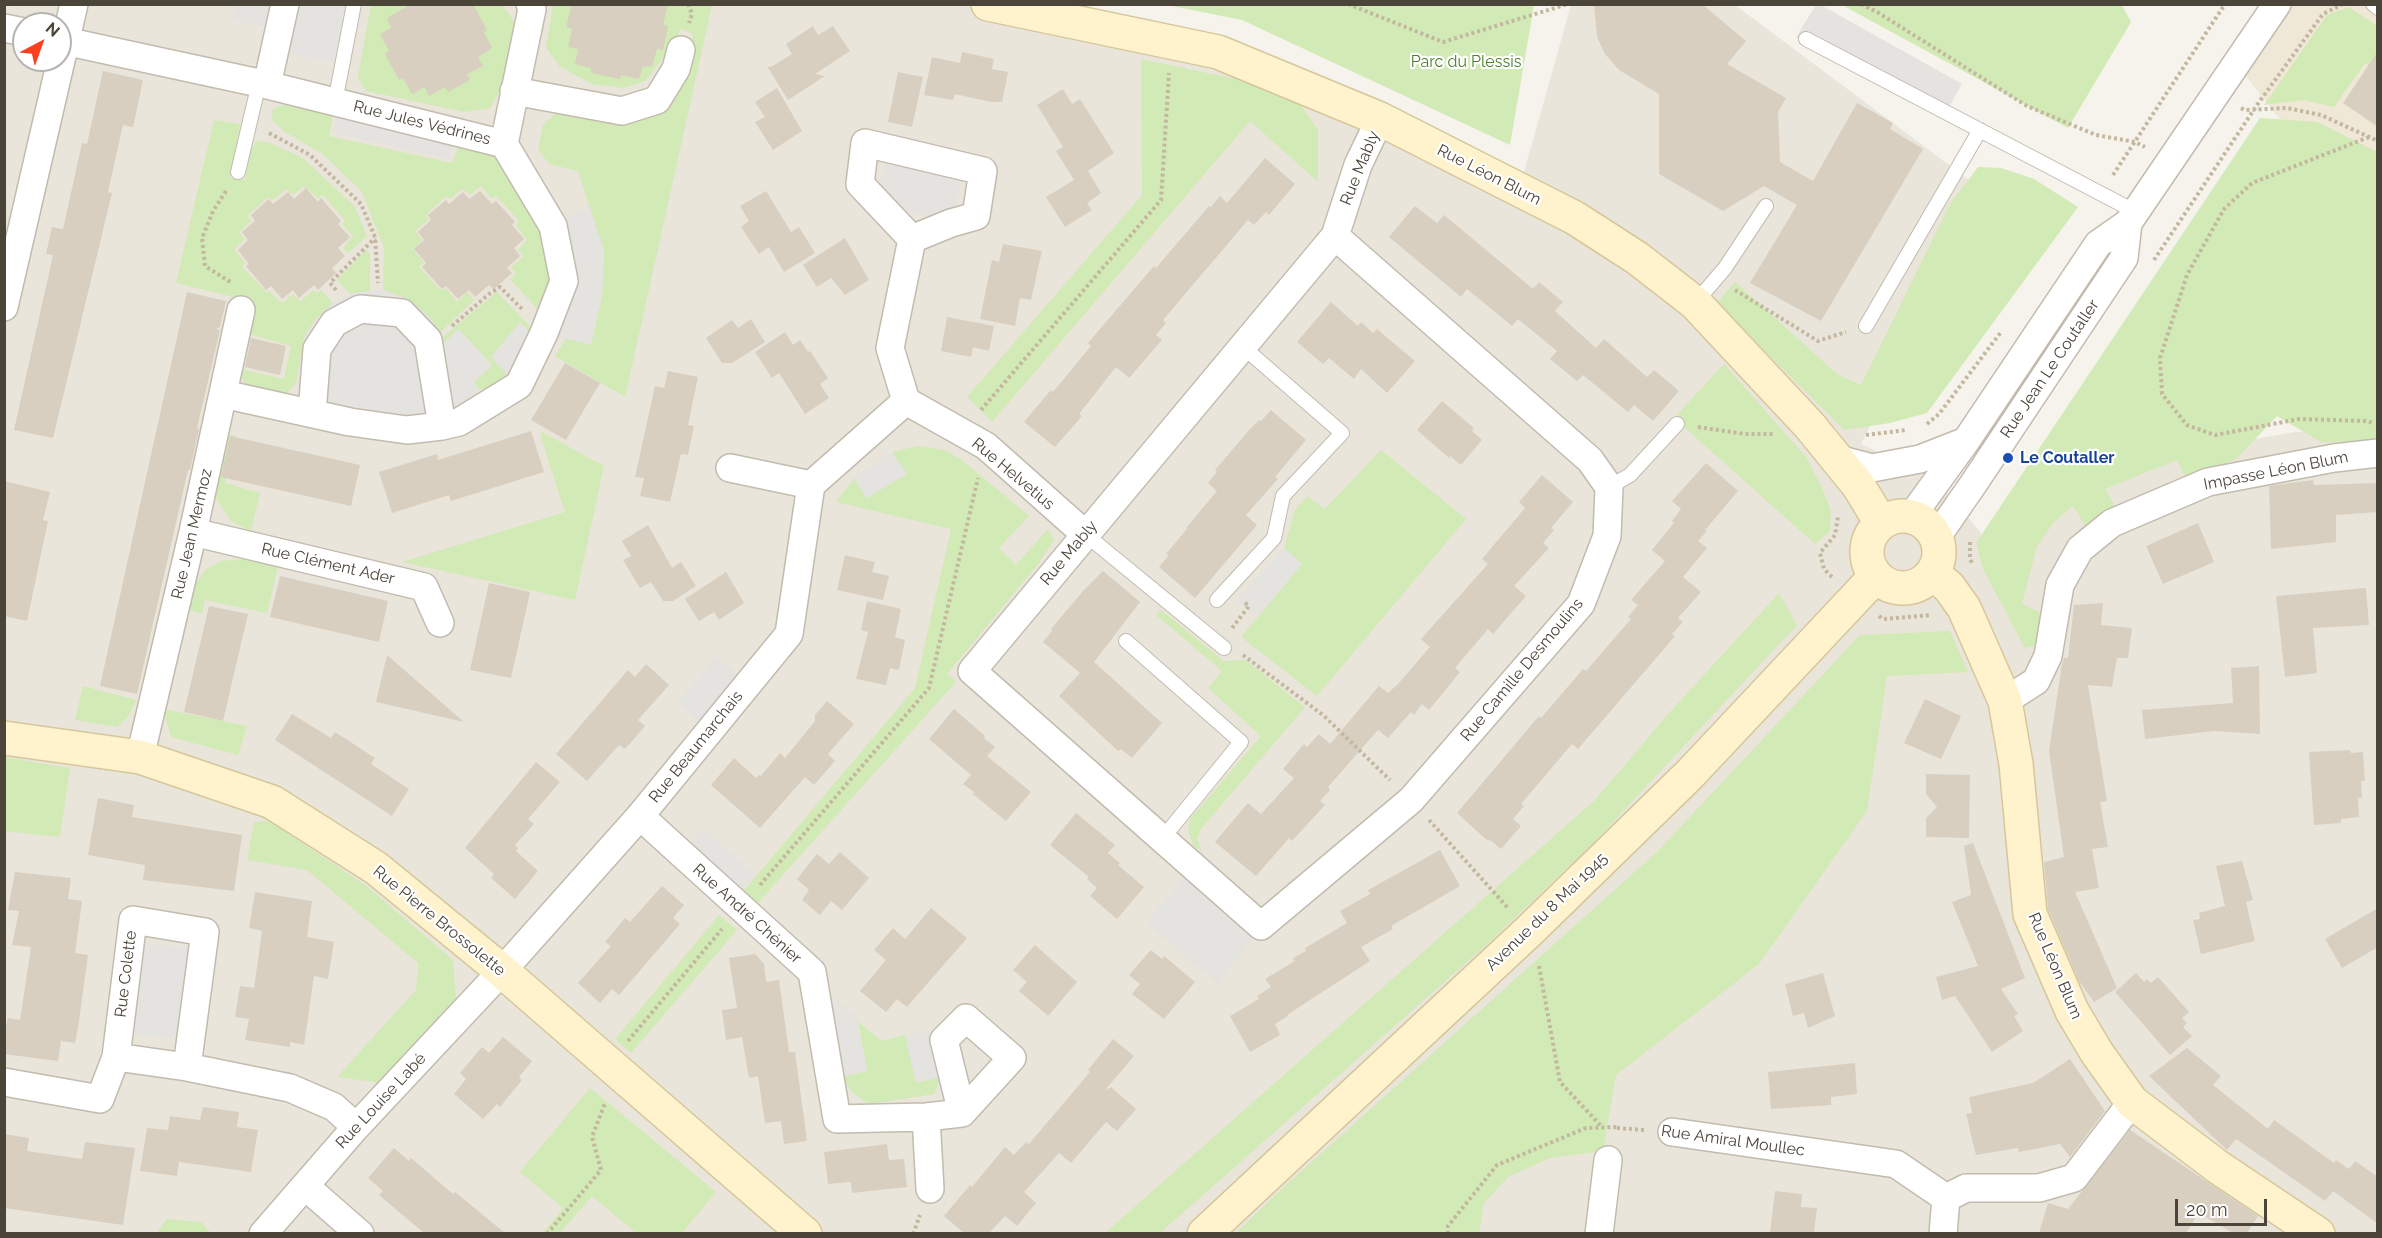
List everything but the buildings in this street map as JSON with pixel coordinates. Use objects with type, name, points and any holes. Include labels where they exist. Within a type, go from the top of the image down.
[{"type":"street","points":[[263,84],[285,4]]},
{"type":"street","points":[[504,144],[532,9],[530,4]]},
{"type":"street","name":"Rue Léon Blum","points":[[988,4],[1218,52],[1380,118],[1575,218],[1637,258],[1695,303],[1810,426],[1858,485],[1896,520]]},
{"type":"street","name":"Rue Jean Le Coutaller","points":[[1896,520],[1966,441],[2098,244],[2132,217],[2216,97],[2277,4]]},
{"type":"street","name":"Rue Jules Védrines","points":[[72,42],[263,84],[504,144],[553,226],[564,281],[544,333],[519,385],[459,422],[407,430],[350,422],[223,394]]},
{"type":"street","points":[[514,91],[622,111],[657,100],[676,69],[681,50]]},
{"type":"street","points":[[4,307],[56,72]]},
{"type":"street","name":"Rue Mably","points":[[1261,926],[972,671],[1335,236],[1358,165],[1380,118]]},
{"type":"street","points":[[866,143],[983,171],[976,216],[951,223],[912,239],[860,184],[866,143]]},
{"type":"street","name":"Rue Jean Le Coutaller","points":[[1936,538],[2124,258],[2132,217]]},
{"type":"street","points":[[1335,236],[1590,460],[1609,487]]},
{"type":"street","points":[[730,468],[811,485],[906,401],[890,348],[912,239]]},
{"type":"street","points":[[312,413],[317,349],[334,323],[360,309],[402,313],[428,340],[442,426]]},
{"type":"street","name":"Rue Jean Mermoz","points":[[140,757],[193,532],[241,310]]},
{"type":"street","name":"Rue Helvetius","points":[[906,401],[986,446],[1084,534]]},
{"type":"street","points":[[1838,459],[1872,468],[1920,459],[1966,441]]},
{"type":"street","name":"Impasse Léon Blum","points":[[2005,701],[2036,681],[2048,656],[2060,585],[2080,549],[2112,523],[2208,482],[2334,458],[2378,453]]},
{"type":"street","name":"Rue Beaumarchais","points":[[502,971],[640,816],[789,634],[811,485]]},
{"type":"street","name":"Rue Camille Desmoulins","points":[[1261,926],[1411,800],[1581,604],[1607,536],[1609,487]]},
{"type":"street","points":[[1896,520],[1922,521],[1936,538],[1939,550],[1938,562],[1932,573],[1915,586],[1905,589],[1884,583],[1875,576],[1869,566],[1866,554],[1867,542],[1873,531],[1896,520]]},
{"type":"street","name":"Rue Clément Ader","points":[[193,532],[424,587],[440,623]]},
{"type":"street","name":"Rue Léon Blum","points":[[1932,573],[1949,588],[1964,608],[2005,701],[2016,764],[2030,914],[2072,1011],[2097,1053],[2132,1102],[2218,1167],[2318,1233]]},
{"type":"street","name":"Avenue du 8 Mai 1945","points":[[1204,1233],[1529,931],[1690,774],[1875,576]]},
{"type":"street","name":"Rue Pierre Brossolette","points":[[4,738],[140,757],[272,802],[376,868],[502,971],[805,1233]]},
{"type":"street","name":"Rue André Chénier","points":[[640,816],[812,972],[837,1119],[926,1117],[962,1113]]},
{"type":"street","name":"Rue Colette","points":[[4,1082],[100,1099],[116,1057],[133,920],[205,932],[188,1067]]},
{"type":"street","name":"Rue Louise Labé","points":[[263,1233],[357,1127],[502,971]]},
{"type":"street","points":[[116,1057],[188,1067],[290,1088],[334,1107],[357,1127]]},
{"type":"street","points":[[1943,1233],[1946,1198],[1966,1188],[2039,1188],[2074,1178],[2132,1102]]},
{"type":"street","points":[[926,1117],[930,1189]]},
{"type":"street","name":"Rue Amiral Moullec","points":[[1672,1132],[1896,1164],[1946,1198]]},
{"type":"street","points":[[1599,1233],[1608,1160]]},
{"type":"street","points":[[305,1186],[360,1233]]},
{"type":"lane","points":[[335,102],[354,4]]},
{"type":"lane","points":[[2373,4],[2378,8]]},
{"type":"lane","points":[[1806,39],[1980,130],[2132,217]]},
{"type":"lane","points":[[238,172],[250,123],[263,84]]},
{"type":"lane","points":[[1866,326],[1980,130]]},
{"type":"lane","points":[[1695,303],[1716,279],[1766,206]]},
{"type":"lane","points":[[1217,600],[1274,538],[1283,496],[1342,433],[1242,346]]},
{"type":"lane","points":[[1609,487],[1630,475],[1677,424]]},
{"type":"lane","points":[[1084,534],[1224,648]]},
{"type":"lane","points":[[1126,641],[1241,742],[1162,839]]},
{"type":"path","points":[[1348,4],[1443,42],[1568,4]]},
{"type":"path","points":[[1861,4],[2027,106],[2096,135],[2135,142],[2173,159]]},
{"type":"path","points":[[547,1233],[601,1170],[592,1137],[609,1092],[609,1064],[929,688],[986,446],[978,412],[1161,200],[1172,42]]},
{"type":"path","points":[[2216,97],[2245,110],[2287,108],[2321,114],[2378,141]]},
{"type":"path","points":[[250,123],[310,155],[361,204],[375,237],[380,311]]},
{"type":"path","points":[[2369,138],[2252,183],[2224,209],[2187,275],[2160,358],[2162,394],[2187,425],[2215,435],[2299,419],[2365,421],[2378,424]]},
{"type":"path","points":[[238,172],[213,211],[202,238],[205,266],[232,282],[241,310]]},
{"type":"path","points":[[353,312],[330,283],[375,237]]},
{"type":"path","points":[[1716,279],[1818,342],[1866,326]]},
{"type":"path","points":[[429,346],[500,287],[544,333]]},
{"type":"path","points":[[1677,424],[1745,434],[1778,434],[1810,426]]},
{"type":"path","points":[[1231,629],[1249,606]]},
{"type":"path","points":[[1224,648],[1248,657],[1323,714],[1411,800],[1529,931],[1537,958],[1560,1082],[1602,1127]]},
{"type":"path","points":[[1608,1160],[1618,1127]]},
{"type":"path","name":"Rue Amiral Moullec","points":[[1448,1233],[1448,1227],[1497,1165],[1586,1128],[1618,1127],[1672,1132]]},
{"type":"shaded area","points":[[5,5],[993,5],[1218,52],[1519,190],[1571,5],[1735,5],[1985,192],[1861,444],[1937,480],[1995,550],[2092,482],[2181,452],[2295,432],[2377,429],[2377,1233],[5,1234]]},
{"type":"shaded area","points":[[237,5],[354,5],[342,65],[275,49],[279,31],[233,20]]},
{"type":"shaded area","points":[[1816,5],[1821,5],[1962,84],[1943,118],[1796,37]]},
{"type":"shaded area","points":[[2277,5],[2377,5],[2377,185],[2289,131],[2237,65]]},
{"type":"shaded area","points":[[340,103],[458,132],[449,159],[333,133]]},
{"type":"shaded area","points":[[889,149],[964,167],[951,223],[876,201]]},
{"type":"shaded area","points":[[589,205],[604,252],[602,295],[591,345],[544,333],[564,281],[553,226]]},
{"type":"shaded area","points":[[383,290],[408,299],[428,316],[441,332],[444,343],[458,329],[492,366],[474,382],[483,407],[459,422],[295,410],[304,338],[315,320],[333,303],[354,293]]},
{"type":"shaded area","points":[[520,322],[535,338],[507,374],[491,357]]},
{"type":"shaded area","points":[[892,452],[907,474],[866,498],[854,478]]},
{"type":"shaded area","points":[[1284,548],[1302,564],[1258,617],[1238,600]]},
{"type":"shaded area","points":[[717,656],[738,675],[698,721],[677,702]]},
{"type":"shaded area","points":[[703,829],[755,874],[741,892],[689,847]]},
{"type":"shaded area","points":[[1193,867],[1261,926],[1218,984],[1146,922]]},
{"type":"shaded area","points":[[130,941],[203,950],[191,1041],[119,1032]]},
{"type":"shaded area","points":[[829,993],[857,1017],[867,1071],[842,1077]]},
{"type":"shaded area","points":[[929,1031],[941,1077],[916,1083],[905,1035]]},
{"type":"green space","points":[[371,5],[502,5],[515,23],[501,89],[490,108],[465,112],[366,91],[358,77]]},
{"type":"green space","points":[[553,5],[712,5],[625,397],[555,356],[566,338],[591,344],[602,295],[604,252],[578,171],[549,164],[538,149],[543,125],[557,112],[631,117],[685,70],[693,35],[681,28],[673,46],[645,81],[624,88],[592,84],[559,66],[546,47]]},
{"type":"green space","name":"Parc du Plessis","points":[[1167,5],[1534,5],[1510,145],[1242,20]]},
{"type":"green space","points":[[1842,5],[2122,5],[2131,22],[2068,128]]},
{"type":"green space","points":[[2349,7],[2377,26],[2377,71],[2365,63],[2334,107],[2304,100],[2264,105],[2327,15]]},
{"type":"green space","points":[[1141,59],[1264,85],[1300,104],[1318,130],[1318,182],[1250,121],[992,422],[967,397],[1142,195]]},
{"type":"green space","points":[[285,104],[333,116],[329,136],[452,163],[460,143],[484,148],[499,158],[545,239],[551,282],[543,315],[510,279],[516,273],[511,267],[524,256],[518,250],[527,240],[516,225],[519,221],[496,196],[492,199],[481,186],[470,195],[462,189],[450,199],[446,196],[426,215],[428,220],[415,231],[422,240],[413,249],[424,263],[419,267],[441,291],[446,288],[457,302],[468,292],[474,300],[441,332],[428,316],[408,299],[383,290],[384,248],[362,192],[323,154],[285,132],[272,120],[273,109]]},
{"type":"green space","points":[[2260,118],[2317,122],[2377,152],[2377,441],[2321,442],[2277,416],[2236,459],[2188,482],[2177,460],[2105,489],[2118,512],[2088,530],[2073,506],[2055,521],[2037,546],[2022,604],[2046,615],[2036,645],[2025,648],[1983,569],[1976,543]]},
{"type":"green space","points":[[214,120],[240,124],[230,178],[245,180],[251,150],[257,141],[270,143],[303,158],[355,207],[367,236],[348,253],[343,248],[353,236],[342,224],[345,221],[323,195],[318,198],[304,186],[293,195],[286,189],[273,200],[268,197],[247,216],[251,221],[239,232],[245,239],[234,249],[245,263],[242,267],[267,293],[269,291],[282,303],[293,294],[300,302],[313,290],[317,293],[321,290],[333,303],[315,320],[304,338],[296,383],[287,393],[250,387],[243,381],[240,369],[284,379],[291,346],[246,333],[254,302],[176,283]]},
{"type":"green space","points":[[1978,167],[2001,168],[2034,179],[2078,207],[1927,413],[1890,423],[1844,430],[1717,303],[1735,282],[1837,374],[1861,385],[1950,204]]},
{"type":"green space","points":[[366,250],[370,254],[370,292],[351,295],[337,280]]},
{"type":"green space","points":[[497,292],[533,330],[535,338],[521,323],[491,357],[507,374],[487,389],[478,389],[474,382],[492,365],[459,329],[444,343],[443,337]]},
{"type":"green space","points":[[1724,364],[1806,457],[1823,490],[1831,511],[1830,531],[1815,544],[1674,418]]},
{"type":"green space","points":[[542,432],[604,466],[575,600],[402,562],[565,512],[540,435]]},
{"type":"green space","points":[[228,434],[236,436],[225,483],[260,493],[251,531],[231,521],[216,498],[213,477]]},
{"type":"green space","points":[[918,446],[945,450],[963,461],[1029,516],[999,548],[1016,565],[1048,529],[1054,540],[1038,564],[947,674],[956,682],[756,905],[741,894],[915,688],[951,529],[836,502],[854,478],[867,498],[906,474],[892,452]]},
{"type":"green space","points":[[1381,450],[1466,519],[1317,696],[1241,637],[1302,564],[1284,548],[1295,510],[1307,496],[1325,509]]},
{"type":"green space","points":[[245,559],[278,566],[267,613],[205,600],[202,614],[186,609],[194,586],[206,569],[221,561]]},
{"type":"green space","points":[[1779,593],[1797,625],[1594,842],[1485,946],[1160,1233],[1105,1233],[1595,800],[1669,713]]},
{"type":"green space","points":[[1161,610],[1224,661],[1245,660],[1305,707],[1201,829],[1197,840],[1202,851],[1194,846],[1188,831],[1190,819],[1261,736],[1208,688],[1222,671],[1156,615]]},
{"type":"green space","points":[[1950,631],[1968,672],[1887,676],[1867,811],[1759,964],[1616,1075],[1603,1151],[1550,1158],[1508,1177],[1484,1203],[1479,1233],[1235,1234],[1286,1185],[1658,851],[1860,635]]},
{"type":"green space","points":[[83,686],[136,700],[128,717],[117,727],[75,720]]},
{"type":"green space","points":[[163,709],[247,726],[238,755],[171,737]]},
{"type":"green space","points":[[4,757],[70,768],[60,837],[5,831]]},
{"type":"green space","points":[[269,821],[365,885],[453,960],[456,999],[381,1083],[337,1077],[416,990],[418,963],[307,870],[247,860],[254,822]]},
{"type":"green space","points":[[719,915],[737,930],[631,1053],[615,1039]]},
{"type":"green space","points":[[858,1022],[882,1041],[905,1035],[916,1082],[941,1077],[934,1094],[869,1104],[852,1092],[842,1077],[867,1071]]},
{"type":"green space","points":[[590,1088],[716,1192],[682,1233],[636,1233],[592,1196],[560,1233],[543,1233],[563,1208],[520,1172]]},
{"type":"green space","points":[[167,1219],[201,1222],[211,1233],[156,1233]]},
{"type":"place","name":"Le Coutaller","points":[[2008,458]]}]
